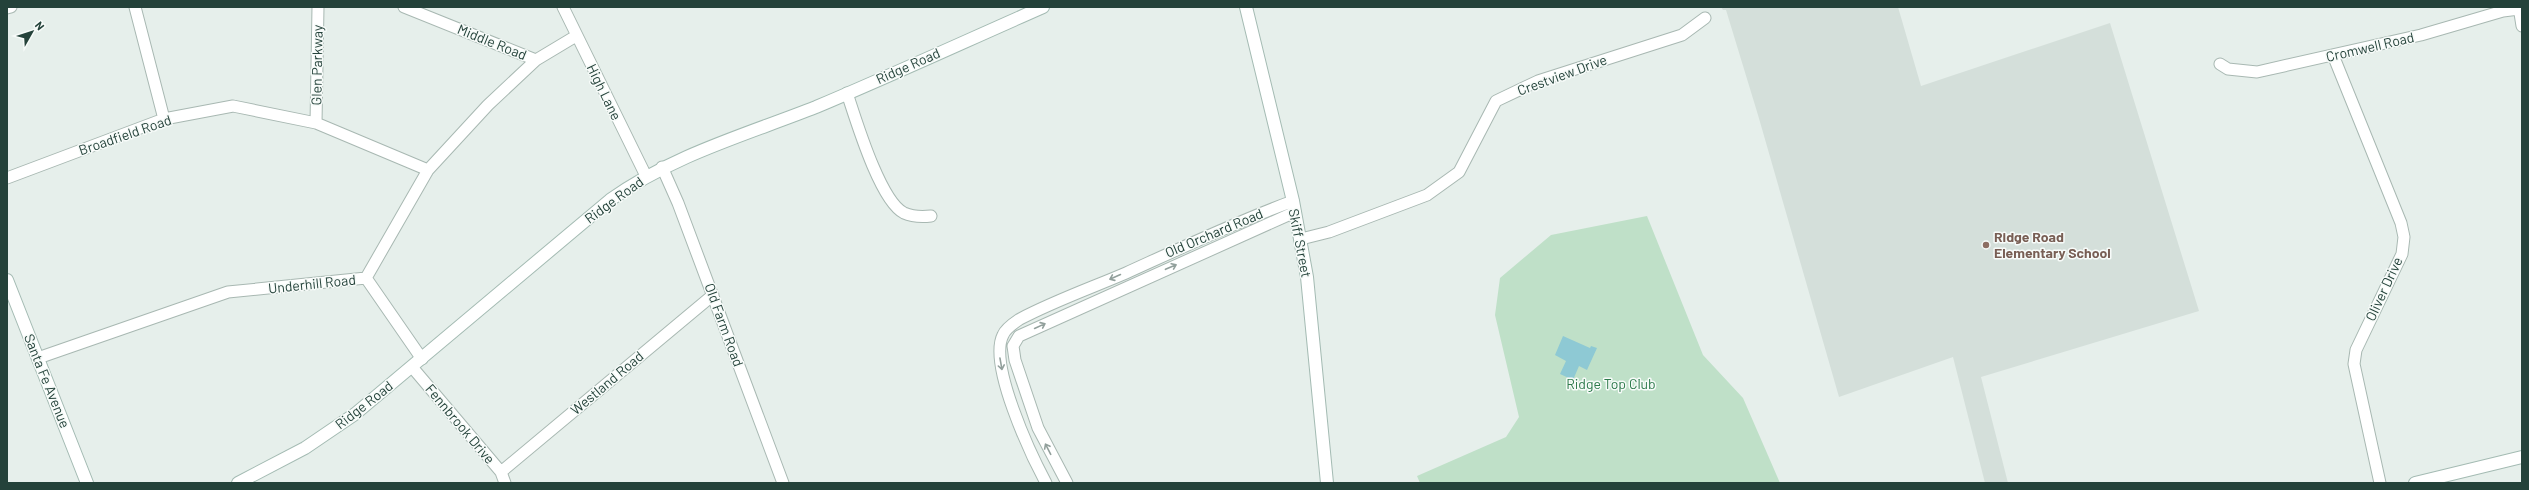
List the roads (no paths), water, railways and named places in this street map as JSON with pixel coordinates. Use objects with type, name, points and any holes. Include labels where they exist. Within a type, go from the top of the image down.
[{"type":"main road","name":"Ridge Road","points":[[238,483],[253,480],[335,428],[422,359],[610,200],[646,176],[662,167],[847,93],[1043,7]]},
{"type":"main road","name":"Skiff Street","points":[[1246,7],[1301,239],[1311,306],[1327,483]]},
{"type":"main road","name":"Santa Fe Avenue","points":[[7,280],[87,483]]},
{"type":"main road","points":[[2414,483],[2522,457]]},
{"type":"street","points":[[7,8],[11,7]]},
{"type":"street","points":[[135,7],[164,119]]},
{"type":"street","name":"Glen Parkway","points":[[316,123],[318,7]]},
{"type":"street","name":"Middle Road","points":[[404,7],[536,60],[576,36]]},
{"type":"street","name":"High Lane","points":[[563,7],[646,176]]},
{"type":"street","points":[[2519,8],[2522,26]]},
{"type":"street","name":"Cromwell Road","points":[[2220,64],[2228,70],[2257,72],[2333,56],[2420,35],[2503,11],[2519,8]]},
{"type":"street","name":"Crestview Drive","points":[[1301,239],[1329,232],[1426,195],[1459,172],[1496,101],[1538,81],[1682,35],[1705,18]]},
{"type":"street","name":"Oliver Drive","points":[[2333,56],[2391,196],[2404,237],[2402,254],[2356,350],[2354,364],[2380,483]]},
{"type":"street","name":"Underhill Road","points":[[38,358],[228,292],[366,278],[428,170],[488,105],[536,60]]},
{"type":"street","points":[[847,93],[886,194],[904,213],[913,216],[931,216]]},
{"type":"street","name":"Broadfield Road","points":[[7,178],[164,119],[233,106],[316,123],[428,170]]},
{"type":"street","name":"Old Farm Road","points":[[662,167],[713,295],[783,483]]},
{"type":"street","name":"Old Orchard Road","points":[[1000,343],[1003,334],[1019,320],[1137,268],[1294,207]]},
{"type":"street","name":"Old Orchard Road","points":[[1013,346],[1019,336],[1037,326],[1141,280],[1294,207]]},
{"type":"street","points":[[1137,268],[1141,280]]},
{"type":"street","points":[[366,278],[422,359]]},
{"type":"street","name":"Westland Road","points":[[500,472],[713,295]]},
{"type":"street","points":[[1046,483],[1033,459],[1010,398],[1000,363],[1000,343],[1013,346],[1015,360],[1038,428],[1067,483]]},
{"type":"street","name":"Fennbrook Drive","points":[[412,367],[500,472],[505,483]]},
{"type":"water","points":[[1563,336],[1590,348],[1591,346],[1597,348],[1587,370],[1579,366],[1573,380],[1560,374],[1566,361],[1555,355]]},
{"type":"place","name":"Ridge Road Elementary School","points":[[1986,245]]},
{"type":"park label","name":"Ridge Top Club","points":[[1611,384]]}]
